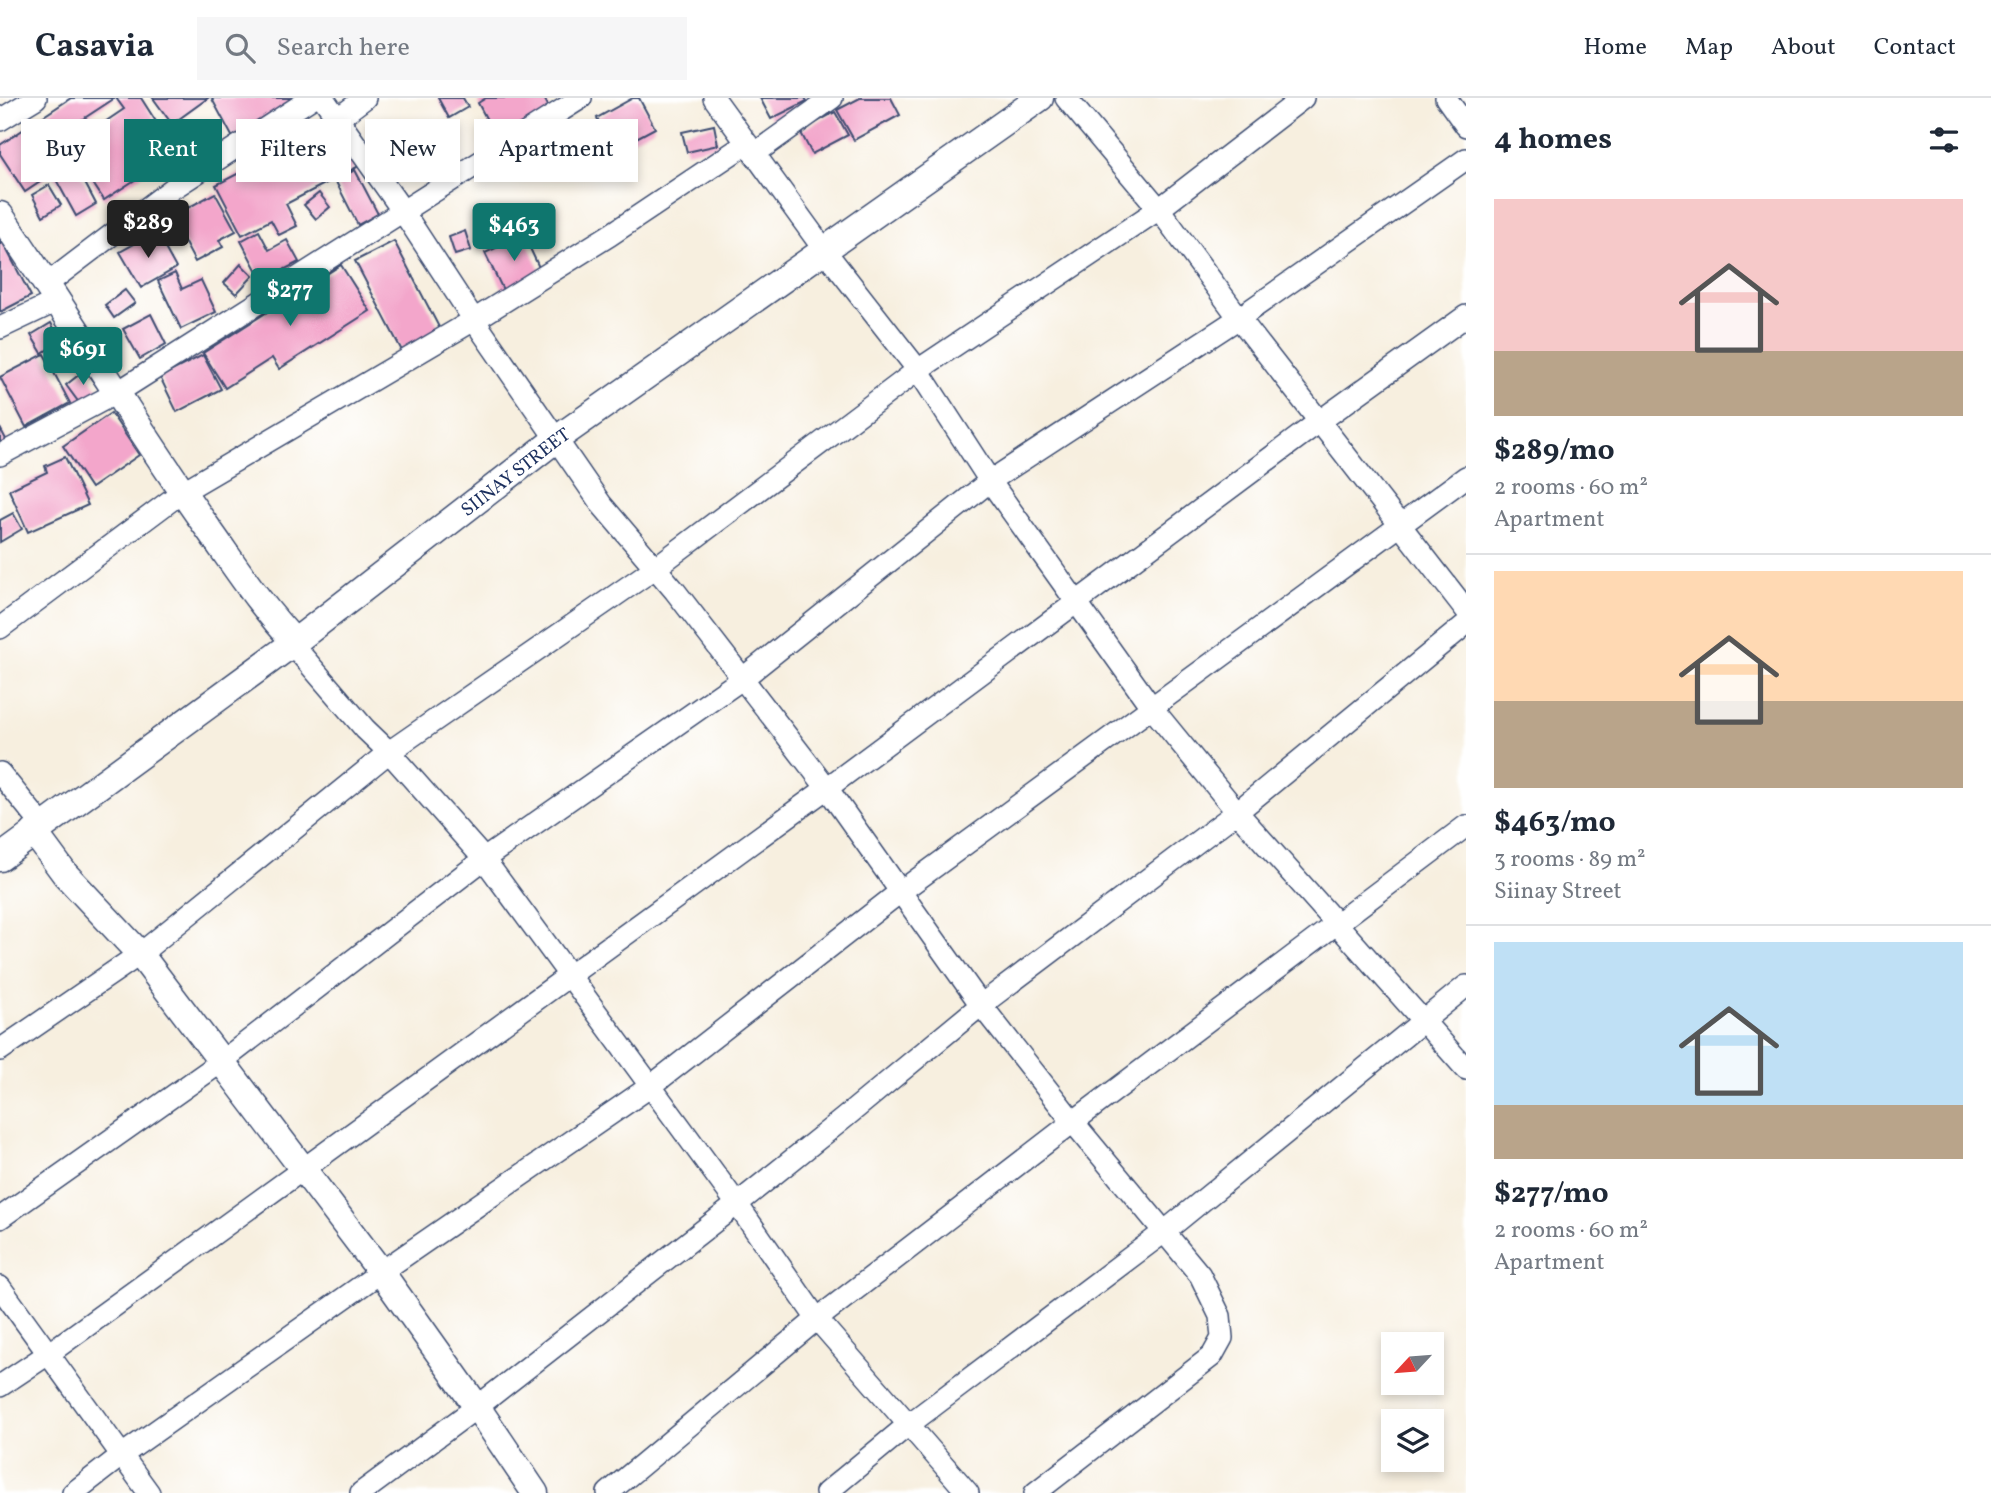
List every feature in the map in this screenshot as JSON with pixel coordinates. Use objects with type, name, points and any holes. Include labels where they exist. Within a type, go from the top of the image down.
[{"type":"street","points":[[0,120],[36,98]]},
{"type":"street","points":[[0,328],[53,292],[172,189],[312,98]]},
{"type":"street","points":[[323,98],[337,119],[365,98]]},
{"type":"street","points":[[0,455],[117,392],[582,98]]},
{"type":"street","points":[[713,98],[825,251],[918,370],[990,481],[1152,708],[1237,812],[1466,1069]]},
{"type":"street","points":[[0,628],[182,492],[474,320],[832,98]]},
{"type":"street","name":"SIINAY STREET","points":[[0,858],[293,643],[555,440],[1041,98]]},
{"type":"street","points":[[1066,98],[1159,209],[1239,318],[1466,610]]},
{"type":"street","points":[[0,1050],[140,954],[389,752],[655,568],[918,370],[1159,209],[1303,98]]},
{"type":"street","points":[[1446,98],[1466,126]]},
{"type":"street","points":[[351,139],[601,504],[655,568],[827,788],[981,1005],[1073,1122],[1200,1275],[1220,1316],[1223,1338],[1212,1356],[1035,1493]]},
{"type":"street","points":[[0,1218],[221,1062],[484,859],[742,679],[990,481],[1239,318],[1466,159]]},
{"type":"street","points":[[0,215],[182,492],[269,614],[365,729],[389,752],[484,859],[737,1204],[817,1319],[968,1493]]},
{"type":"street","points":[[0,1386],[48,1354],[827,788],[1320,421],[1466,316]]},
{"type":"street","points":[[74,1493],[122,1455],[381,1272],[651,1086],[900,892],[1466,477]]},
{"type":"street","points":[[361,1493],[477,1407],[737,1204],[981,1005],[1237,812],[1466,624]]},
{"type":"street","points":[[0,773],[39,829],[65,874],[140,954],[381,1272],[535,1493]]},
{"type":"street","points":[[608,1493],[817,1319],[1466,826]]},
{"type":"street","points":[[826,1493],[908,1425],[1164,1232],[1466,986]]},
{"type":"street","points":[[0,1287],[149,1493]]},
{"type":"building","points":[[71,98],[115,98],[83,119],[39,119]]},
{"type":"building","points":[[116,98],[141,98],[154,119],[124,119],[124,182],[132,182],[104,200],[92,182],[110,182],[109,119],[124,109]]},
{"type":"building","points":[[153,98],[208,98],[179,119],[168,119]]},
{"type":"building","points":[[308,98],[269,119],[236,119],[236,136],[233,138],[212,99]]},
{"type":"building","points":[[438,98],[463,98],[468,107],[449,118]]},
{"type":"building","points":[[486,98],[544,98],[552,113],[540,119],[486,119],[478,103]]},
{"type":"building","points":[[633,98],[639,98],[655,128],[638,137],[638,119],[597,118]]},
{"type":"building","points":[[760,98],[805,98],[807,101],[771,119]]},
{"type":"building","points":[[860,98],[891,98],[900,115],[854,140],[837,110]]},
{"type":"building","points":[[835,112],[848,135],[812,154],[800,131]]},
{"type":"building","points":[[714,125],[718,145],[687,152],[682,132]]},
{"type":"building","points":[[21,131],[21,182],[40,182],[25,192],[0,154],[0,145]]},
{"type":"building","points":[[351,146],[361,165],[351,170]]},
{"type":"building","points":[[355,170],[378,214],[358,225],[336,182],[351,182],[351,172]]},
{"type":"building","points":[[236,175],[236,182],[328,182],[286,204],[297,226],[279,235],[271,220],[242,235],[216,185]]},
{"type":"building","points":[[57,182],[84,182],[96,204],[76,216]]},
{"type":"building","points":[[49,185],[61,205],[43,216],[32,195]]},
{"type":"building","points":[[215,193],[236,231],[219,240],[223,247],[195,262],[171,217]]},
{"type":"building","points":[[319,193],[330,207],[316,219],[304,205]]},
{"type":"building","points":[[521,229],[543,276],[505,294],[485,253],[509,242],[506,236]]},
{"type":"building","points":[[259,231],[269,250],[287,240],[299,262],[262,281],[241,241]]},
{"type":"building","points":[[465,231],[471,250],[455,255],[449,237]]},
{"type":"building","points":[[156,232],[176,268],[141,288],[120,252]]},
{"type":"building","points":[[0,237],[31,296],[0,312]]},
{"type":"building","points":[[394,241],[441,331],[402,351],[355,261]]},
{"type":"building","points":[[241,264],[253,276],[236,294],[224,283]]},
{"type":"building","points":[[341,265],[370,311],[279,369],[272,358],[225,388],[203,353]]},
{"type":"building","points":[[175,273],[182,289],[201,280],[216,312],[181,329],[158,281]]},
{"type":"building","points":[[125,290],[135,303],[114,318],[105,305]]},
{"type":"building","points":[[151,314],[166,344],[140,359],[123,329]]},
{"type":"building","points":[[51,323],[61,341],[42,353],[31,335]]},
{"type":"building","points":[[44,354],[70,403],[26,427],[0,377]]},
{"type":"building","points":[[203,355],[221,389],[177,412],[160,377]]},
{"type":"building","points":[[85,370],[99,390],[80,404],[66,385]]},
{"type":"building","points":[[111,413],[139,455],[91,488],[63,446]]},
{"type":"building","points":[[0,428],[10,447],[0,452]]},
{"type":"building","points":[[65,457],[88,505],[28,532],[9,490],[47,472],[45,466]]},
{"type":"building","points":[[13,513],[22,529],[0,542],[0,520]]}]
